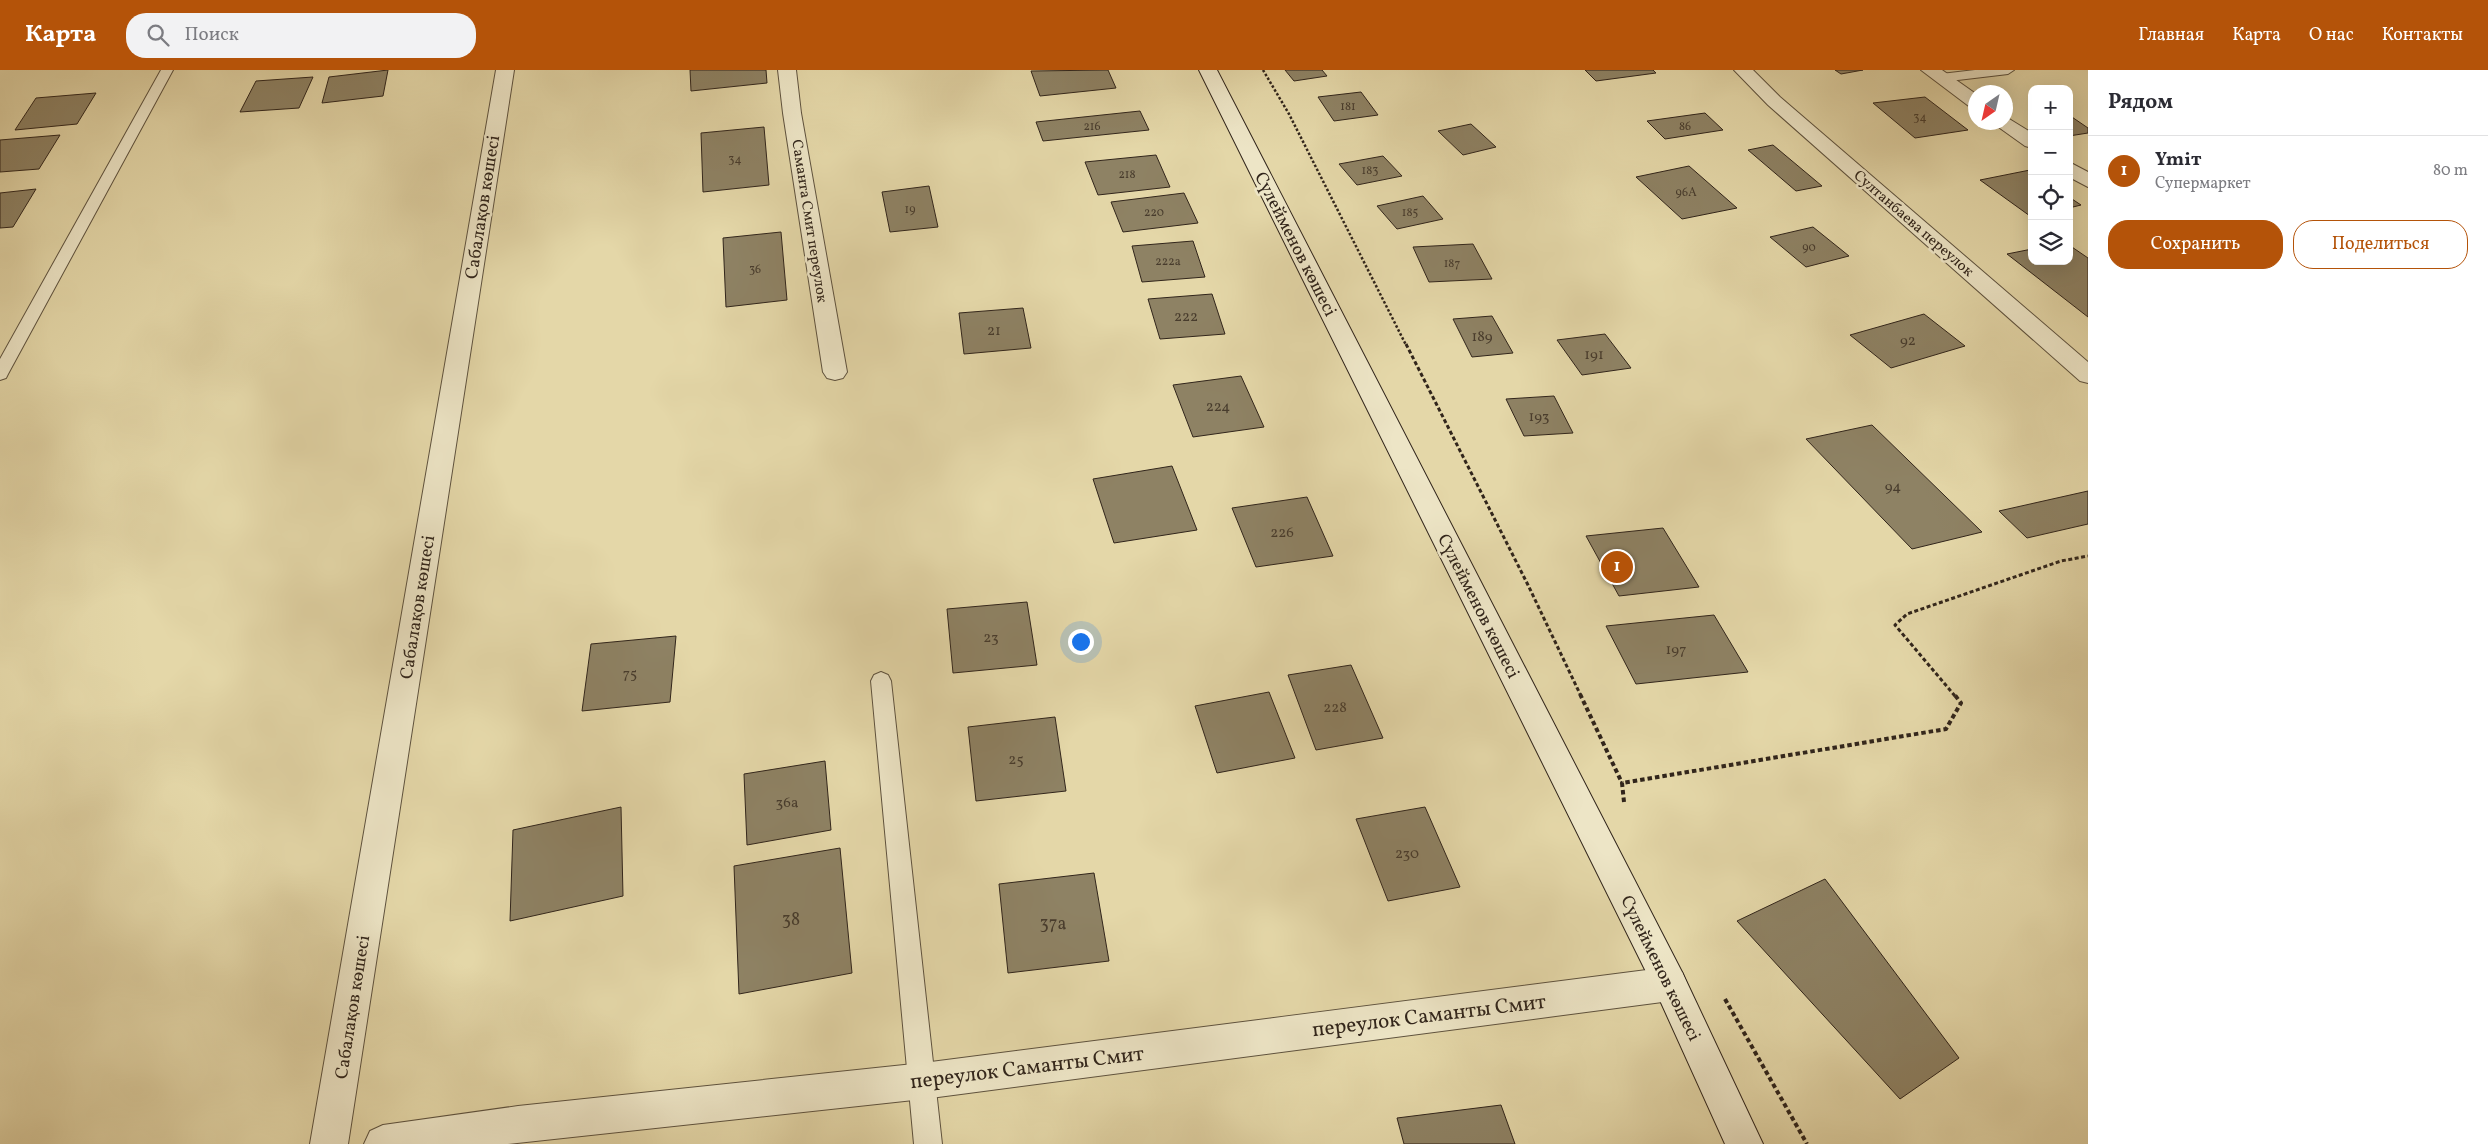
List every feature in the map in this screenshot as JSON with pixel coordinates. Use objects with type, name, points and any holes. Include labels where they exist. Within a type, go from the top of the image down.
[{"type":"street","name":"Сабалақов көшесі","points":[[329,1144],[505,70]]},
{"type":"street","name":"Саманта Смит переулок","points":[[787,70],[792,113],[835,372]]},
{"type":"street","name":"Сүлейменов көшесі","points":[[1208,70],[1670,984],[1744,1144]]},
{"type":"street","name":"Султанбаева переулок","points":[[1743,70],[1774,101],[2088,375]]},
{"type":"street","points":[[1935,74],[1968,97]]},
{"type":"street","points":[[2013,128],[2028,139]]},
{"type":"street","points":[[2073,171],[2088,181]]},
{"type":"street","name":"переулок Саманты Смит","points":[[383,1144],[518,1124],[923,1081],[1670,984]]},
{"type":"lane","points":[[0,374],[167,70]]},
{"type":"lane","points":[[1935,74],[2008,70]]},
{"type":"lane","points":[[881,681],[928,1144]]},
{"type":"path","points":[[1263,70],[1289,114],[1528,585],[1622,783],[1624,809]]},
{"type":"path","points":[[1622,783],[1946,728],[1961,703],[1894,625],[1906,614],[2061,561],[2088,556]]},
{"type":"path","points":[[1724,998],[1808,1144]]},
{"type":"building","points":[[388,70],[383,96],[322,103],[329,77]]},
{"type":"building","points":[[690,70],[766,70],[767,83],[691,91]]},
{"type":"building","points":[[1108,70],[1116,88],[1040,96],[1031,71]]},
{"type":"building","points":[[1285,70],[1322,70],[1327,76],[1294,81]]},
{"type":"building","points":[[1585,70],[1653,70],[1656,73],[1596,81]]},
{"type":"building","points":[[1835,70],[1863,70],[1841,74]]},
{"type":"building","points":[[313,77],[299,108],[240,112],[256,81]]},
{"type":"building","points":[[1361,92],[1378,115],[1334,121],[1318,97]]},
{"type":"building","points":[[96,93],[77,124],[15,130],[36,98]]},
{"type":"building","points":[[1925,97],[1968,130],[1915,138],[1873,103]]},
{"type":"building","points":[[1140,111],[1149,130],[1043,141],[1036,122]]},
{"type":"building","points":[[1705,113],[1723,130],[1665,139],[1647,121]]},
{"type":"building","points":[[2073,118],[2088,128],[2088,133],[2073,135]]},
{"type":"building","points":[[1471,124],[1496,147],[1463,155],[1438,131]]},
{"type":"building","points":[[764,127],[769,185],[703,192],[701,133]]},
{"type":"building","points":[[60,135],[39,169],[0,172],[0,140]]},
{"type":"building","points":[[1773,145],[1822,186],[1796,191],[1748,150]]},
{"type":"building","points":[[1156,155],[1170,187],[1098,195],[1085,162]]},
{"type":"building","points":[[1383,156],[1402,176],[1357,185],[1339,164]]},
{"type":"building","points":[[1689,166],[1737,208],[1682,219],[1636,177]]},
{"type":"building","points":[[2028,170],[2028,215],[1980,180]]},
{"type":"building","points":[[929,186],[938,227],[890,232],[882,192]]},
{"type":"building","points":[[36,189],[13,227],[0,228],[0,193]]},
{"type":"building","points":[[1184,193],[1198,223],[1123,232],[1111,202]]},
{"type":"building","points":[[1423,196],[1443,219],[1397,229],[1377,206]]},
{"type":"building","points":[[2073,200],[2081,205],[2073,207]]},
{"type":"building","points":[[1813,227],[1849,256],[1806,267],[1770,237]]},
{"type":"building","points":[[781,232],[787,300],[726,307],[723,238]]},
{"type":"building","points":[[1193,241],[1205,277],[1142,282],[1132,246]]},
{"type":"building","points":[[1473,244],[1492,279],[1429,282],[1413,247]]},
{"type":"building","points":[[2073,248],[2088,258],[2088,317],[2007,254],[2028,250],[2028,265],[2073,265]]},
{"type":"building","points":[[1212,294],[1225,334],[1160,339],[1148,299]]},
{"type":"building","points":[[1023,308],[1031,348],[964,354],[959,313]]},
{"type":"building","points":[[1924,314],[1965,346],[1891,368],[1850,335]]},
{"type":"building","points":[[1492,316],[1513,353],[1472,357],[1453,319]]},
{"type":"building","points":[[1605,334],[1631,368],[1582,375],[1557,340]]},
{"type":"building","points":[[1241,376],[1264,427],[1193,437],[1173,385]]},
{"type":"building","points":[[1554,396],[1573,433],[1524,436],[1506,399]]},
{"type":"building","points":[[1872,425],[1982,532],[1912,549],[1806,439]]},
{"type":"building","points":[[1172,466],[1197,530],[1114,543],[1093,479]]},
{"type":"building","points":[[2088,491],[2088,524],[2027,538],[1999,511]]},
{"type":"building","points":[[1307,497],[1333,556],[1256,567],[1232,508]]},
{"type":"building","points":[[1663,528],[1699,587],[1619,596],[1586,536]]},
{"type":"building","points":[[1027,602],[1037,665],[953,673],[947,609]]},
{"type":"building","points":[[1714,615],[1748,672],[1636,684],[1606,626]]},
{"type":"building","points":[[676,636],[670,702],[582,711],[591,644]]},
{"type":"building","points":[[1351,665],[1383,738],[1316,750],[1288,675]]},
{"type":"building","points":[[1269,692],[1295,758],[1217,773],[1195,706]]},
{"type":"building","points":[[1055,717],[1066,791],[976,801],[968,727]]},
{"type":"building","points":[[825,761],[831,830],[747,845],[744,774]]},
{"type":"building","points":[[621,807],[623,896],[510,921],[513,830]]},
{"type":"building","points":[[1425,807],[1460,887],[1388,901],[1356,819]]},
{"type":"building","points":[[840,848],[852,973],[739,994],[734,866]]},
{"type":"building","points":[[1094,873],[1109,961],[1008,973],[999,884]]},
{"type":"building","points":[[1825,879],[1959,1058],[1900,1099],[1737,921]]},
{"type":"building","points":[[1501,1105],[1515,1144],[1404,1144],[1397,1118]]},
{"type":"place","name":"Ymiт","points":[[1617,567]]}]
